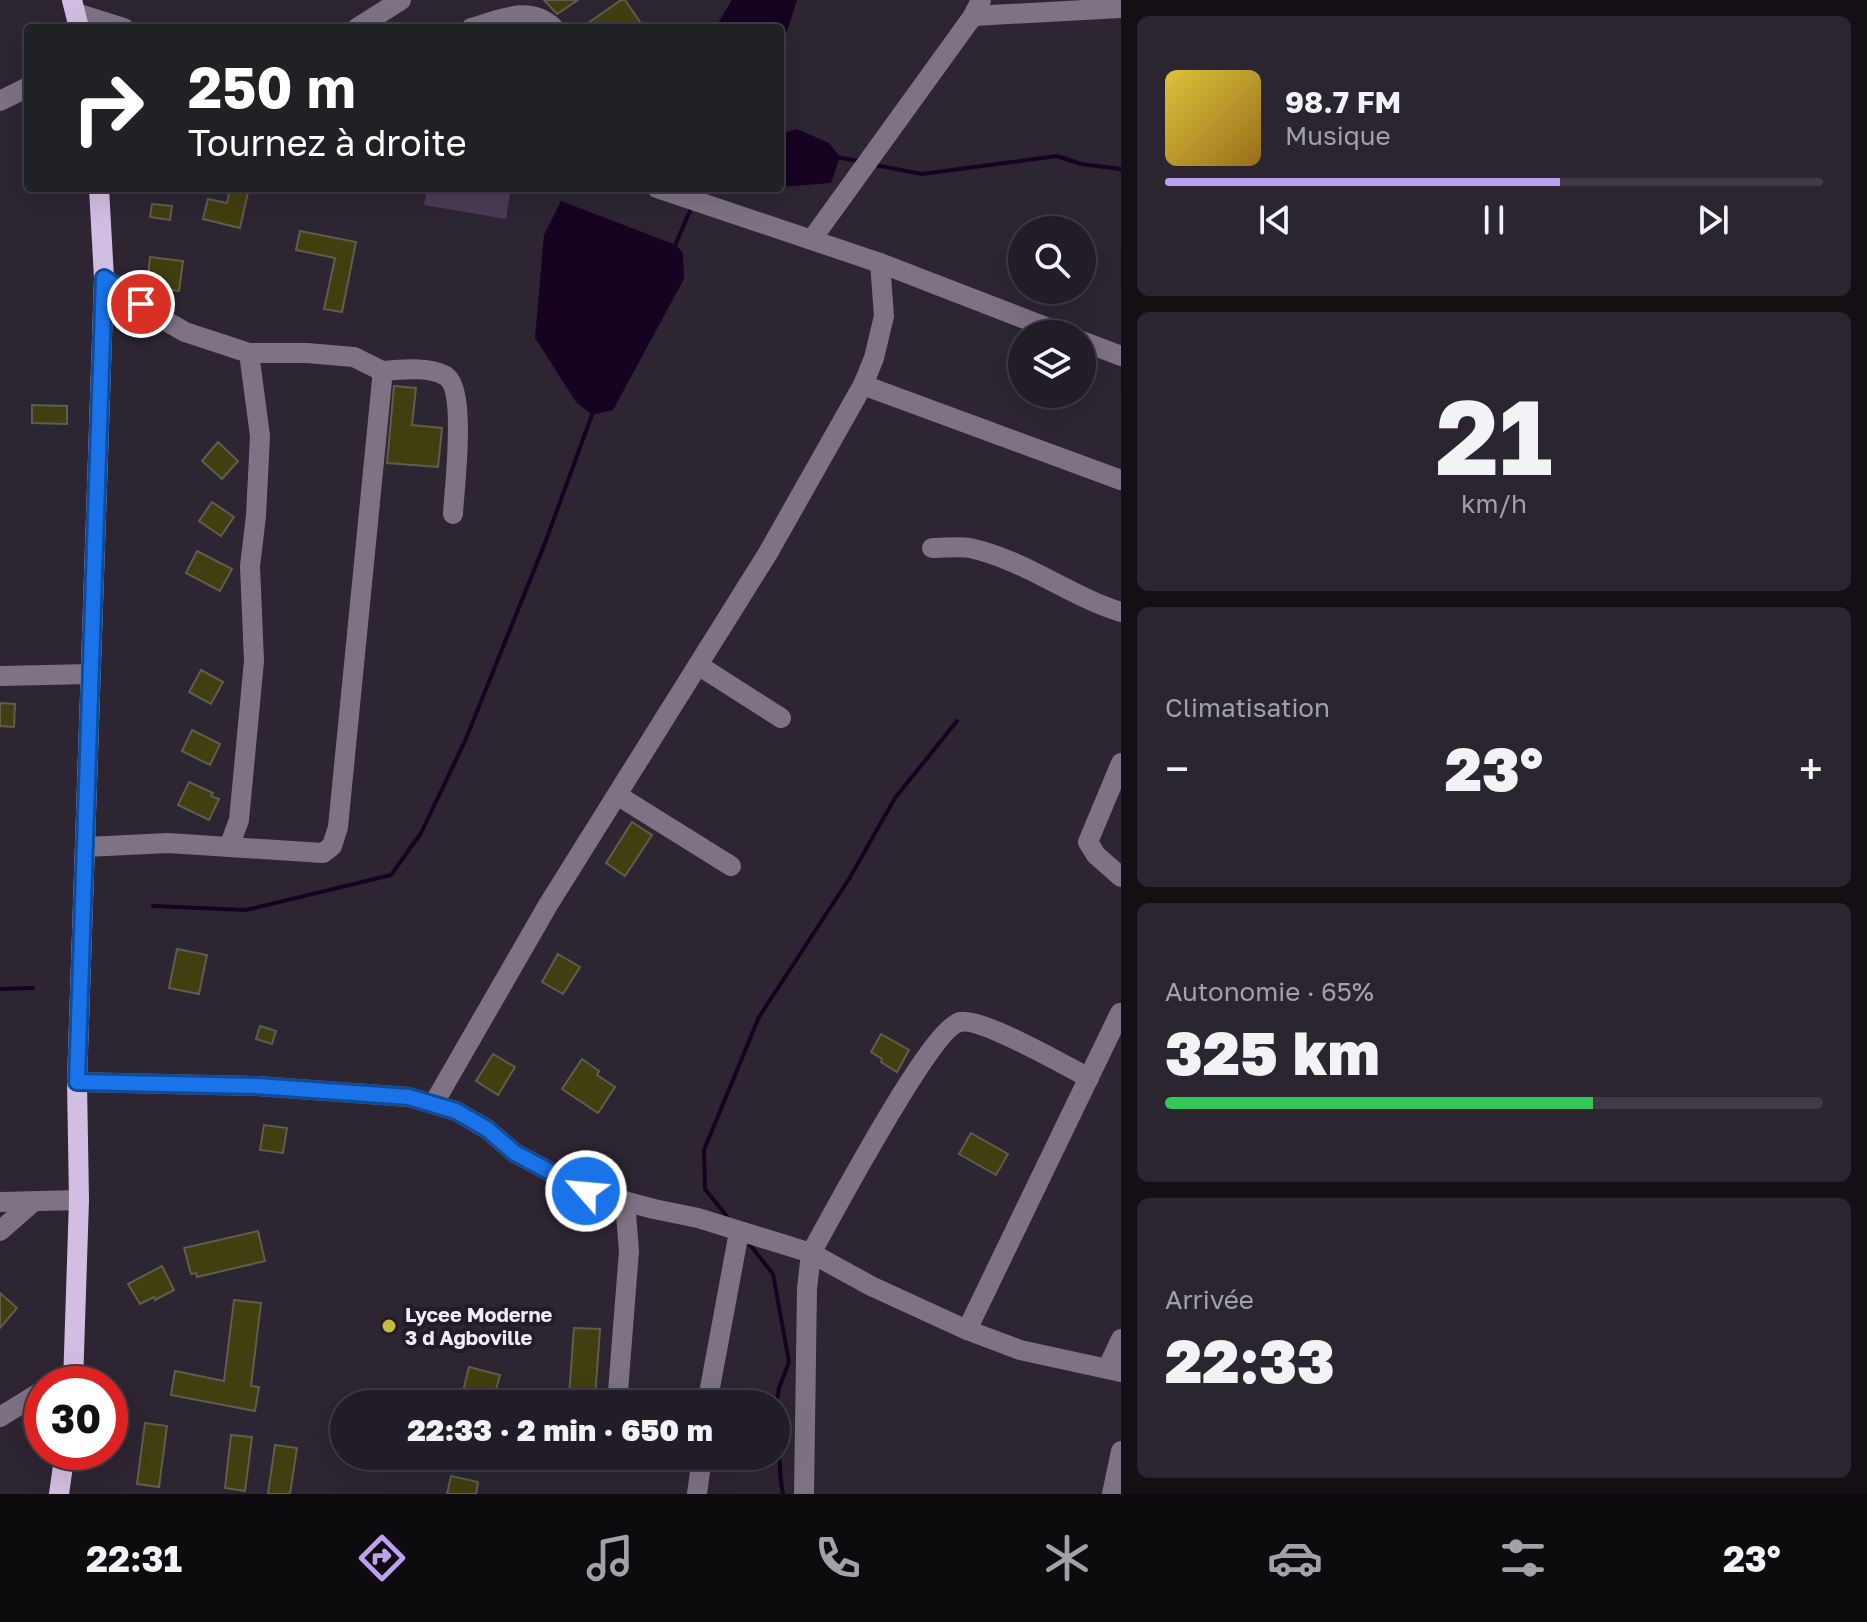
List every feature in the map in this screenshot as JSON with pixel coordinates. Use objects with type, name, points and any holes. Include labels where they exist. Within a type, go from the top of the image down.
[{"type":"main road","points":[[74,1366],[79,1200],[77,1082],[104,278],[99,192]]},
{"type":"main road","points":[[59,1494],[62,1470]]},
{"type":"street","points":[[363,24],[401,0]]},
{"type":"street","points":[[812,239],[977,8],[1121,8]]},
{"type":"street","points":[[76,14],[110,24]]},
{"type":"street","points":[[484,24],[518,14],[532,14],[548,24]]},
{"type":"street","points":[[0,101],[24,89]]},
{"type":"street","points":[[669,192],[880,263],[1028,320]]},
{"type":"street","points":[[434,1103],[548,905],[798,503],[863,385],[874,358],[884,316],[880,263]]},
{"type":"street","points":[[104,278],[185,332],[249,353],[354,357],[382,371],[419,370],[443,374],[455,390],[458,414],[453,514]]},
{"type":"street","points":[[1096,346],[1121,356]]},
{"type":"street","points":[[229,847],[239,820],[254,661],[250,566],[260,436],[249,353]]},
{"type":"street","points":[[86,847],[168,843],[323,853],[332,846],[338,827],[382,371]]},
{"type":"street","points":[[863,385],[1121,480]]},
{"type":"street","points":[[932,548],[967,547],[1005,558],[1068,588],[1087,601],[1121,612]]},
{"type":"street","points":[[698,665],[781,718]]},
{"type":"street","points":[[0,676],[91,674]]},
{"type":"street","points":[[1121,763],[1088,842],[1096,855],[1121,877]]},
{"type":"street","points":[[617,795],[731,866]]},
{"type":"street","points":[[967,1330],[1120,1013]]},
{"type":"street","points":[[804,1494],[807,1289],[811,1253],[918,1066],[948,1029],[959,1022],[973,1023],[1018,1042],[1089,1078]]},
{"type":"street","points":[[77,1082],[257,1086],[409,1097],[434,1103],[456,1111],[487,1129],[515,1153],[586,1191],[698,1218],[811,1253],[871,1286],[967,1330],[1020,1350],[1114,1370],[1121,1339]]},
{"type":"street","points":[[0,1202],[79,1200]]},
{"type":"street","points":[[618,1390],[629,1251],[625,1201]]},
{"type":"street","points":[[0,1231],[33,1202]]},
{"type":"street","points":[[710,1390],[739,1232]]},
{"type":"street","points":[[0,1417],[24,1402]]},
{"type":"street","points":[[1112,1494],[1121,1451]]},
{"type":"street","points":[[697,1494],[700,1470]]},
{"type":"shaded area","points":[[732,0],[797,0],[784,41],[784,24],[717,24]]},
{"type":"shaded area","points":[[797,129],[829,143],[840,157],[831,183],[784,187],[784,133]]},
{"type":"shaded area","points":[[426,192],[510,192],[506,219],[424,205]]},
{"type":"shaded area","points":[[561,201],[676,245],[683,253],[684,279],[613,410],[592,415],[576,402],[535,338],[544,235]]},
{"type":"building","points":[[544,0],[578,0],[557,14]]},
{"type":"building","points":[[621,0],[625,0],[640,22],[637,24],[587,24]]},
{"type":"building","points":[[229,192],[248,192],[240,228],[203,219],[208,199],[227,203]]},
{"type":"building","points":[[152,204],[172,206],[170,220],[150,217]]},
{"type":"building","points":[[300,231],[356,242],[342,312],[324,309],[335,258],[296,250]]},
{"type":"building","points":[[150,257],[183,261],[179,291],[147,287]]},
{"type":"building","points":[[394,386],[416,388],[412,425],[442,428],[438,467],[387,463]]},
{"type":"building","points":[[32,405],[67,406],[67,424],[32,423]]},
{"type":"building","points":[[218,442],[238,461],[222,479],[202,461]]},
{"type":"building","points":[[212,502],[234,517],[221,536],[199,521]]},
{"type":"building","points":[[197,551],[232,569],[220,591],[186,573]]},
{"type":"building","points":[[201,670],[223,682],[211,704],[189,692]]},
{"type":"building","points":[[0,703],[15,704],[14,727],[0,726]]},
{"type":"building","points":[[192,730],[220,744],[210,765],[182,751]]},
{"type":"building","points":[[189,782],[219,799],[209,820],[178,805]]},
{"type":"building","points":[[632,822],[652,835],[625,876],[606,863]]},
{"type":"building","points":[[177,949],[207,955],[199,994],[169,988]]},
{"type":"building","points":[[558,954],[580,967],[563,994],[542,982]]},
{"type":"building","points":[[260,1026],[276,1031],[272,1044],[256,1039]]},
{"type":"building","points":[[881,1034],[909,1050],[897,1072],[871,1052]]},
{"type":"building","points":[[493,1054],[515,1067],[498,1095],[476,1081]]},
{"type":"building","points":[[582,1059],[599,1071],[597,1075],[615,1087],[598,1113],[562,1089]]},
{"type":"building","points":[[264,1125],[287,1128],[283,1153],[260,1150]]},
{"type":"building","points":[[971,1133],[1008,1154],[996,1175],[959,1154]]},
{"type":"building","points":[[258,1231],[265,1261],[197,1277],[196,1273],[191,1274],[184,1248]]},
{"type":"building","points":[[162,1266],[174,1290],[140,1304],[128,1284]]},
{"type":"building","points":[[0,1293],[17,1308],[0,1328]]},
{"type":"building","points":[[234,1300],[261,1303],[251,1386],[259,1387],[255,1411],[171,1395],[175,1371],[224,1381]]},
{"type":"building","points":[[574,1328],[600,1329],[596,1390],[569,1390]]},
{"type":"building","points":[[469,1367],[500,1375],[496,1390],[463,1390]]},
{"type":"building","points":[[145,1423],[167,1426],[159,1487],[137,1484]]},
{"type":"building","points":[[231,1435],[252,1437],[245,1491],[225,1488]]},
{"type":"building","points":[[275,1445],[297,1448],[290,1494],[268,1494]]},
{"type":"building","points":[[451,1476],[478,1482],[476,1494],[447,1494]]},
{"type":"waterway","points":[[875,165],[922,174],[1057,156],[1081,164],[1121,169]]},
{"type":"waterway","points":[[836,157],[859,161]]},
{"type":"waterway","points":[[673,250],[692,206]]},
{"type":"waterway","points":[[153,906],[246,910],[391,875],[421,833],[465,741],[545,543],[593,412]]},
{"type":"waterway","points":[[729,1219],[705,1189],[704,1150],[759,1017],[849,879],[895,798],[957,721]]},
{"type":"waterway","points":[[0,989],[33,988]]},
{"type":"waterway","points":[[747,1241],[773,1274],[789,1362],[779,1390]]},
{"type":"waterway","points":[[780,1470],[783,1494]]},
{"type":"place","name":"Lycee Moderne 3 d Agboville","points":[[389,1326]]},
{"type":"route","points":[[141,304],[104,278],[77,1082],[257,1086],[409,1097],[456,1111],[487,1129],[515,1153],[586,1191]]}]
